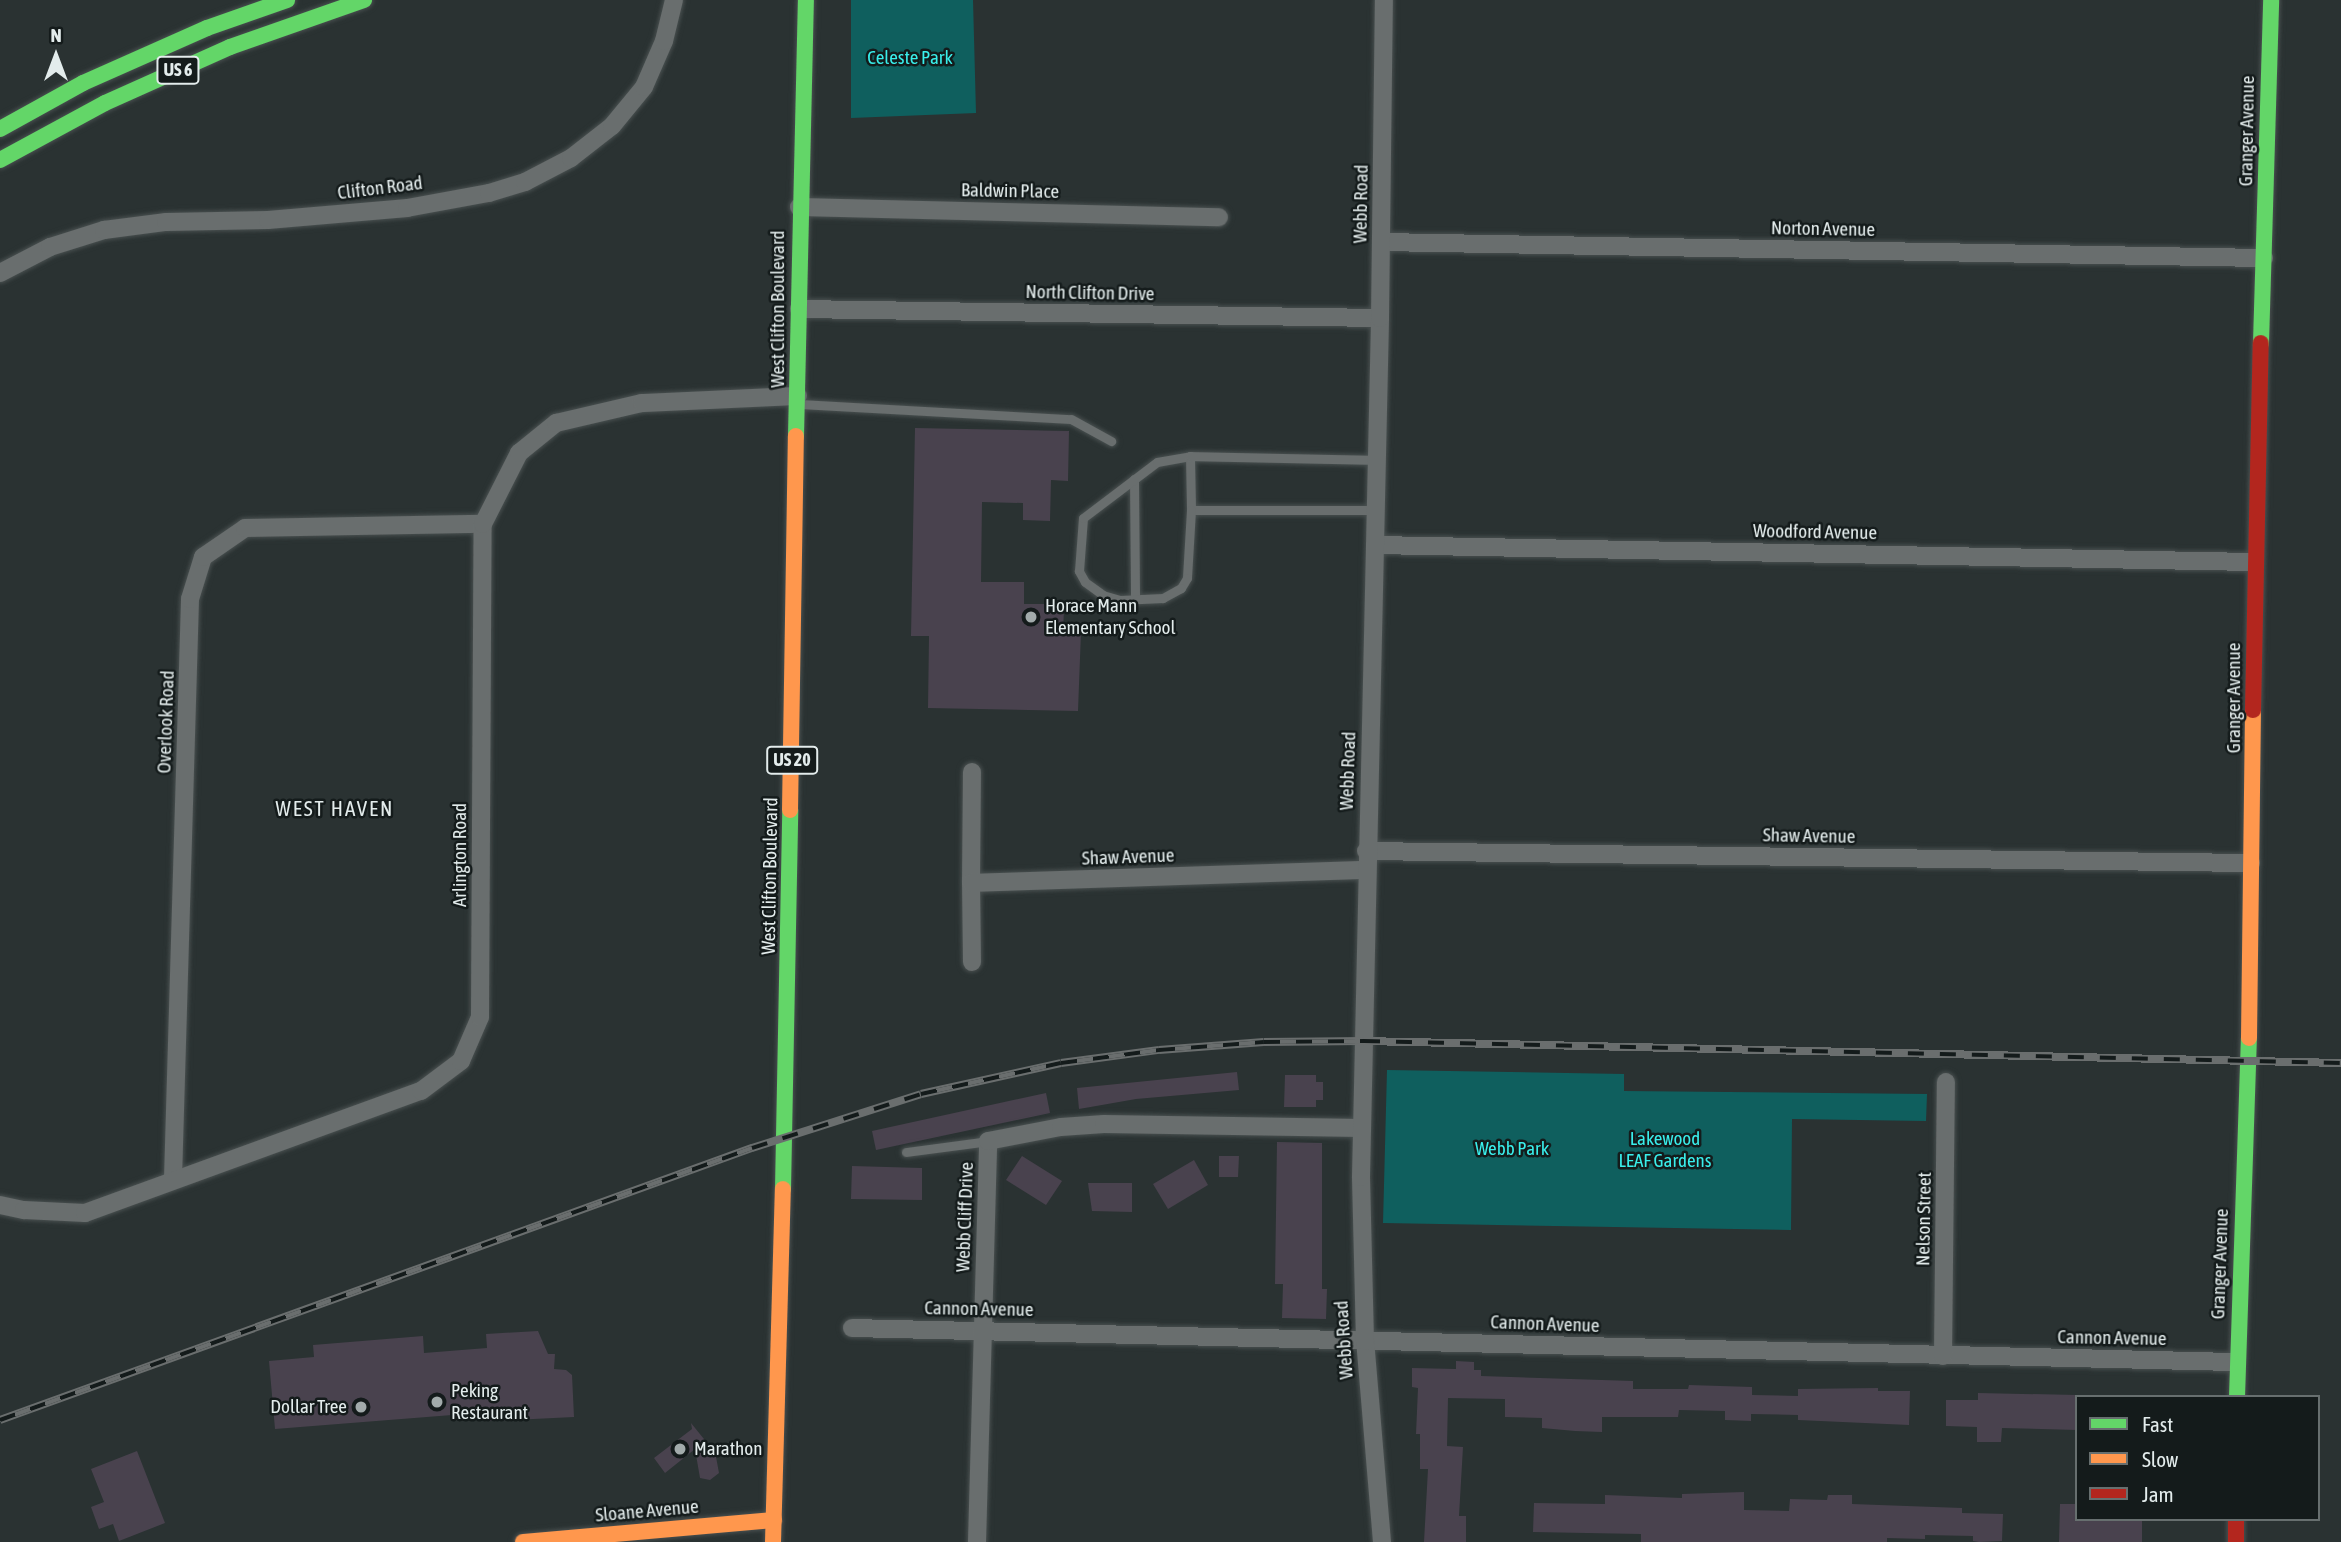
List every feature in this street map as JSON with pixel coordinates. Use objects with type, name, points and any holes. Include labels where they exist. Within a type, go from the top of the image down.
[{"type":"main road","name":"US 6","points":[[0,128],[83,83],[207,28],[288,0]]},
{"type":"main road","name":"US 6","points":[[0,160],[105,103],[230,47],[364,0]]},
{"type":"main road","name":"West Clifton Boulevard","points":[[773,1542],[776,1341],[787,1101],[799,207],[806,0]]},
{"type":"main road","name":"Granger Avenue","points":[[2237,1395],[2249,1077],[2255,562],[2271,0]]},
{"type":"main road","name":"Sloane Avenue","points":[[523,1542],[774,1520]]},
{"type":"main road","points":[[2236,1521],[2236,1542]]},
{"type":"street","name":"Clifton Road","points":[[0,273],[50,247],[104,230],[166,222],[268,220],[407,208],[489,193],[525,182],[581,150],[612,126],[644,87],[664,41],[674,0]]},
{"type":"street","name":"Webb Road","points":[[1382,1542],[1364,1341],[1362,1128],[1366,851],[1380,318],[1384,0]]},
{"type":"street","name":"Baldwin Place","points":[[799,207],[1219,217]]},
{"type":"street","name":"Norton Avenue","points":[[1381,242],[2264,258]]},
{"type":"street","name":"North Clifton Drive","points":[[799,309],[1380,318]]},
{"type":"street","name":"Arlington Road","points":[[0,1205],[24,1210],[85,1213],[421,1091],[461,1061],[480,1017],[483,524],[519,453],[556,423],[642,403],[798,400]]},
{"type":"street","name":"Overlook Road","points":[[173,1179],[190,599],[203,557],[245,528],[483,524]]},
{"type":"street","name":"Woodford Avenue","points":[[1375,545],[2255,562]]},
{"type":"street","points":[[972,772],[972,962]]},
{"type":"street","name":"Shaw Avenue","points":[[1366,851],[2251,863]]},
{"type":"street","name":"Shaw Avenue","points":[[971,883],[1367,870]]},
{"type":"street","name":"Nelson Street","points":[[1943,1356],[1946,1082]]},
{"type":"street","name":"Webb Cliff Drive","points":[[977,1542],[988,1141],[1061,1127],[1104,1124],[1362,1128]]},
{"type":"street","name":"Cannon Avenue","points":[[852,1328],[983,1329],[2237,1362]]},
{"type":"lane","points":[[798,400],[1071,419],[1111,441]]},
{"type":"lane","points":[[1190,456],[1192,510],[1187,578],[1181,588],[1163,598],[1120,600],[1102,595],[1085,582],[1079,571],[1083,518],[1157,462],[1190,456],[1376,460]]},
{"type":"lane","points":[[1134,479],[1135,599]]},
{"type":"lane","points":[[1192,510],[1376,510]]},
{"type":"lane","points":[[906,1152],[988,1141]]},
{"type":"green space","name":"Celeste Park","points":[[851,0],[973,0],[976,113],[851,118]]},
{"type":"green space","name":"Webb Park","points":[[1387,1070],[1624,1074],[1624,1091],[1927,1094],[1926,1121],[1792,1119],[1791,1230],[1383,1223]]},
{"type":"building","points":[[915,428],[1069,431],[1068,481],[1051,480],[1050,521],[1023,520],[1023,503],[982,502],[981,582],[1024,582],[1024,604],[1045,604],[1048,609],[1064,610],[1063,631],[1081,632],[1078,711],[928,708],[929,636],[911,636]]},
{"type":"building","points":[[1237,1072],[1239,1090],[1136,1099],[1079,1109],[1077,1088]]},
{"type":"building","points":[[1285,1075],[1316,1075],[1316,1082],[1323,1082],[1323,1100],[1316,1100],[1316,1107],[1284,1107]]},
{"type":"building","points":[[1046,1093],[1050,1113],[876,1150],[872,1131]]},
{"type":"building","points":[[1277,1142],[1322,1143],[1322,1289],[1327,1289],[1326,1319],[1282,1318],[1283,1284],[1275,1284]]},
{"type":"building","points":[[1022,1156],[1062,1181],[1046,1205],[1006,1180]]},
{"type":"building","points":[[1219,1156],[1239,1156],[1238,1177],[1219,1177]]},
{"type":"building","points":[[1194,1160],[1208,1185],[1168,1209],[1153,1184]]},
{"type":"building","points":[[852,1166],[922,1168],[922,1200],[851,1199]]},
{"type":"building","points":[[1088,1183],[1132,1183],[1132,1212],[1092,1211]]},
{"type":"building","points":[[538,1331],[548,1354],[555,1354],[554,1369],[566,1370],[572,1375],[574,1417],[490,1421],[490,1412],[275,1429],[269,1361],[314,1357],[313,1345],[423,1336],[424,1353],[487,1348],[486,1334]]},
{"type":"building","points":[[1456,1361],[1474,1362],[1474,1370],[1481,1370],[1481,1376],[1633,1381],[1633,1389],[1688,1389],[1689,1385],[1752,1387],[1752,1395],[1798,1396],[1798,1389],[1878,1388],[1878,1391],[1910,1391],[1909,1425],[1798,1420],[1798,1415],[1751,1414],[1751,1421],[1725,1420],[1725,1411],[1679,1410],[1678,1417],[1602,1417],[1602,1432],[1575,1431],[1542,1428],[1542,1418],[1505,1417],[1505,1399],[1448,1398],[1447,1446],[1463,1447],[1459,1516],[1466,1516],[1466,1542],[1424,1542],[1428,1469],[1420,1469],[1420,1434],[1416,1434],[1418,1388],[1412,1387],[1412,1368],[1456,1369]]},
{"type":"building","points":[[1978,1393],[2077,1395],[2075,1430],[2002,1428],[2001,1442],[1977,1442],[1977,1427],[1946,1426],[1946,1400],[1978,1400]]},
{"type":"building","points":[[691,1423],[708,1444],[714,1446],[719,1473],[710,1480],[700,1478],[695,1449],[665,1473],[654,1458],[692,1429]]},
{"type":"building","points":[[137,1451],[165,1523],[119,1541],[113,1524],[99,1529],[91,1507],[104,1502],[91,1469]]},
{"type":"building","points":[[1744,1492],[1744,1510],[1789,1511],[1790,1499],[1827,1500],[1828,1495],[1852,1495],[1852,1504],[1962,1508],[1962,1513],[2003,1514],[2002,1541],[1979,1542],[1973,1541],[1973,1536],[1925,1535],[1925,1539],[1887,1538],[1887,1542],[1641,1542],[1641,1534],[1533,1532],[1534,1503],[1605,1504],[1605,1495],[1682,1498],[1682,1494]]},
{"type":"building","points":[[2060,1504],[2075,1504],[2075,1521],[2142,1521],[2142,1542],[2059,1542]]},
{"type":"railway","points":[[0,1420],[752,1148],[921,1094],[1061,1063],[1159,1050],[1264,1042],[1364,1041],[2341,1063]]},
{"type":"traffic: fast","points":[[0,129],[83,83],[207,28],[287,0]]},
{"type":"traffic: fast","points":[[0,160],[105,103],[230,47],[364,0]]},
{"type":"traffic: fast","points":[[796,436],[806,0]]},
{"type":"traffic: fast","points":[[2261,343],[2271,0]]},
{"type":"traffic: fast","points":[[783,1189],[790,810]]},
{"type":"traffic: fast","points":[[2237,1395],[2249,1038]]},
{"type":"traffic: slow","points":[[790,810],[796,436]]},
{"type":"traffic: slow","points":[[2249,1038],[2253,710]]},
{"type":"traffic: slow","points":[[773,1542],[783,1189]]},
{"type":"traffic: slow","points":[[523,1542],[774,1520]]},
{"type":"traffic: jam","points":[[2253,710],[2261,343]]},
{"type":"traffic: jam","points":[[2236,1521],[2236,1542]]},
{"type":"place","name":"Horace Mann Elementary School","points":[[1031,617]]},
{"type":"place","name":"Peking Restaurant","points":[[437,1402]]},
{"type":"place","name":"Dollar Tree","points":[[361,1407]]},
{"type":"place","name":"Marathon","points":[[680,1449]]},
{"type":"district","name":"WEST HAVEN","points":[[335,808]]},
{"type":"park label","name":"Lakewood LEAF Gardens","points":[[1665,1150]]}]
